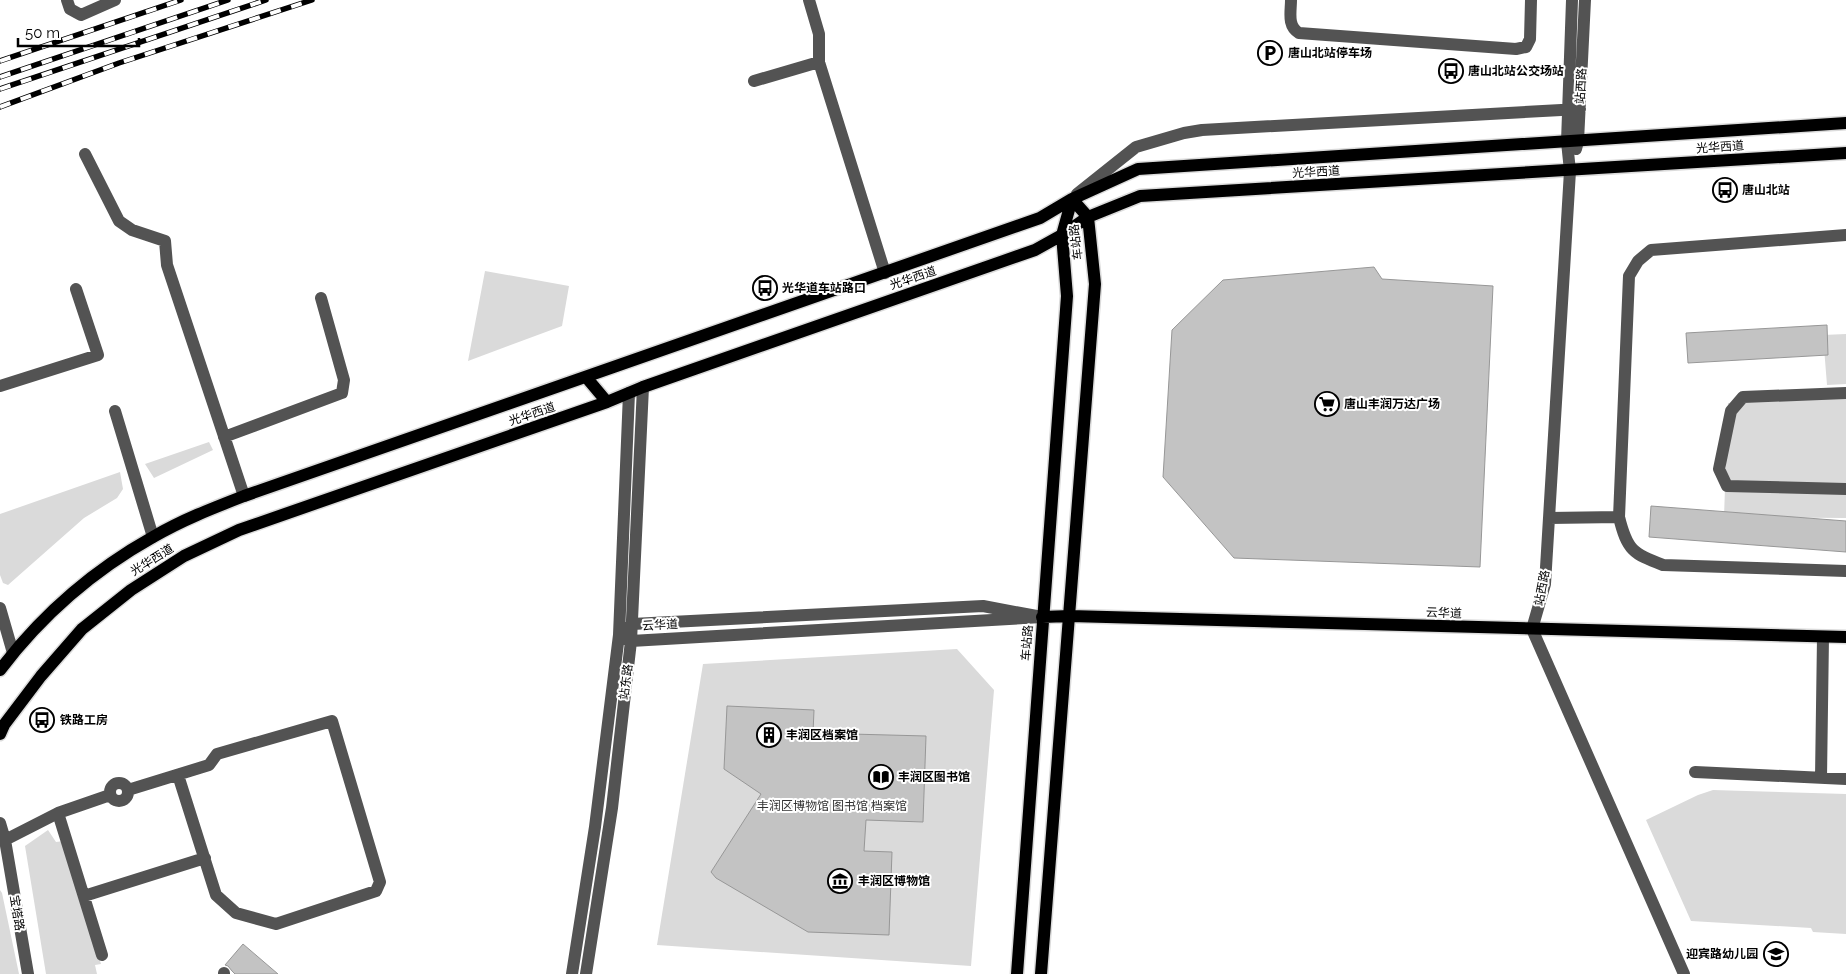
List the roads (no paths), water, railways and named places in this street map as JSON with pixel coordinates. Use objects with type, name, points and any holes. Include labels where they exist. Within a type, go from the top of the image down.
[{"type":"main road","name":"光华西道","points":[[0,670],[13,653],[57,608],[99,571],[153,537],[201,513],[244,496],[1040,218],[1072,199],[1138,169],[1846,123]]},
{"type":"main road","name":"光华西道","points":[[0,734],[4,725],[42,676],[82,629],[131,590],[184,556],[238,530],[607,402],[1035,250],[1062,235],[1088,217],[1140,196],[1846,153]]},
{"type":"main road","name":"车站路","points":[[1041,974],[1095,284],[1088,217],[1072,199]]},
{"type":"main road","name":"车站路","points":[[1017,974],[1067,296],[1062,235],[1072,199]]},
{"type":"main road","points":[[586,377],[607,402]]},
{"type":"main road","name":"云华道","points":[[1042,617],[1070,616],[1846,637]]},
{"type":"street","points":[[67,0],[70,9],[81,16],[115,0]]},
{"type":"street","points":[[809,0],[819,34],[818,62],[885,273]]},
{"type":"street","points":[[1291,0],[1290,24],[1293,30],[1298,33],[1516,49],[1526,47],[1530,40],[1531,0]]},
{"type":"street","name":"站西路","points":[[1532,629],[1545,584],[1573,141],[1572,0]]},
{"type":"street","name":"站西路","points":[[1574,109],[1586,0]]},
{"type":"street","points":[[754,81],[818,62]]},
{"type":"street","points":[[1072,199],[1136,147],[1184,133],[1202,130],[1574,109]]},
{"type":"street","points":[[85,154],[119,221],[132,230],[165,241],[166,265],[244,496]]},
{"type":"street","points":[[1846,235],[1651,250],[1638,261],[1629,276],[1619,517],[1624,538],[1639,556],[1663,565],[1846,571]]},
{"type":"street","points":[[0,386],[98,355],[76,289]]},
{"type":"street","points":[[224,437],[342,393],[344,380],[321,298]]},
{"type":"street","name":"站东路","points":[[586,974],[612,808],[631,641],[643,388]]},
{"type":"street","name":"站东路","points":[[572,974],[595,827],[619,634],[629,393]]},
{"type":"street","points":[[1846,393],[1743,397],[1732,411],[1719,469],[1727,486],[1846,489]]},
{"type":"street","points":[[115,411],[153,537]]},
{"type":"street","points":[[1549,518],[1619,517]]},
{"type":"street","name":"云华道","points":[[983,606],[1042,617],[631,641],[619,634],[632,624],[983,606]]},
{"type":"street","points":[[0,608],[13,653]]},
{"type":"street","points":[[1532,629],[1684,974]]},
{"type":"street","points":[[1821,778],[1823,636]]},
{"type":"street","points":[[5,840],[58,813],[110,795],[114,800],[120,802],[128,796],[128,790],[178,774],[209,765],[217,754],[332,721],[380,882],[376,891],[276,924],[236,913],[216,895],[178,774]]},
{"type":"street","points":[[1695,772],[1846,779]]},
{"type":"street","points":[[58,813],[102,955]]},
{"type":"street","name":"宝塔路","points":[[0,823],[5,840],[28,974]]},
{"type":"street","points":[[84,896],[204,858]]},
{"type":"railway","points":[[0,61],[181,0]]},
{"type":"railway","points":[[0,77],[228,0]]},
{"type":"railway","points":[[0,89],[266,0]]},
{"type":"railway","points":[[0,107],[119,63],[312,0]]},
{"type":"place","name":"唐山北站停车场","points":[[1270,53]]},
{"type":"place","name":"唐山北站公交场站","points":[[1451,71]]},
{"type":"place","name":"唐山北站","points":[[1725,190]]},
{"type":"place","name":"光华道车站路口","points":[[765,288]]},
{"type":"place","name":"唐山丰润万达广场","points":[[1327,404]]},
{"type":"place","name":"铁路工房","points":[[42,720]]},
{"type":"place","name":"丰润区档案馆","points":[[769,735]]},
{"type":"place","name":"丰润区图书馆","points":[[881,777]]},
{"type":"place","name":"丰润区博物馆","points":[[840,881]]},
{"type":"place","name":"迎宾路幼儿园","points":[[1776,954]]},
{"type":"park label","name":"丰润区博物馆 图书馆 档案馆","points":[[832,806]]}]
